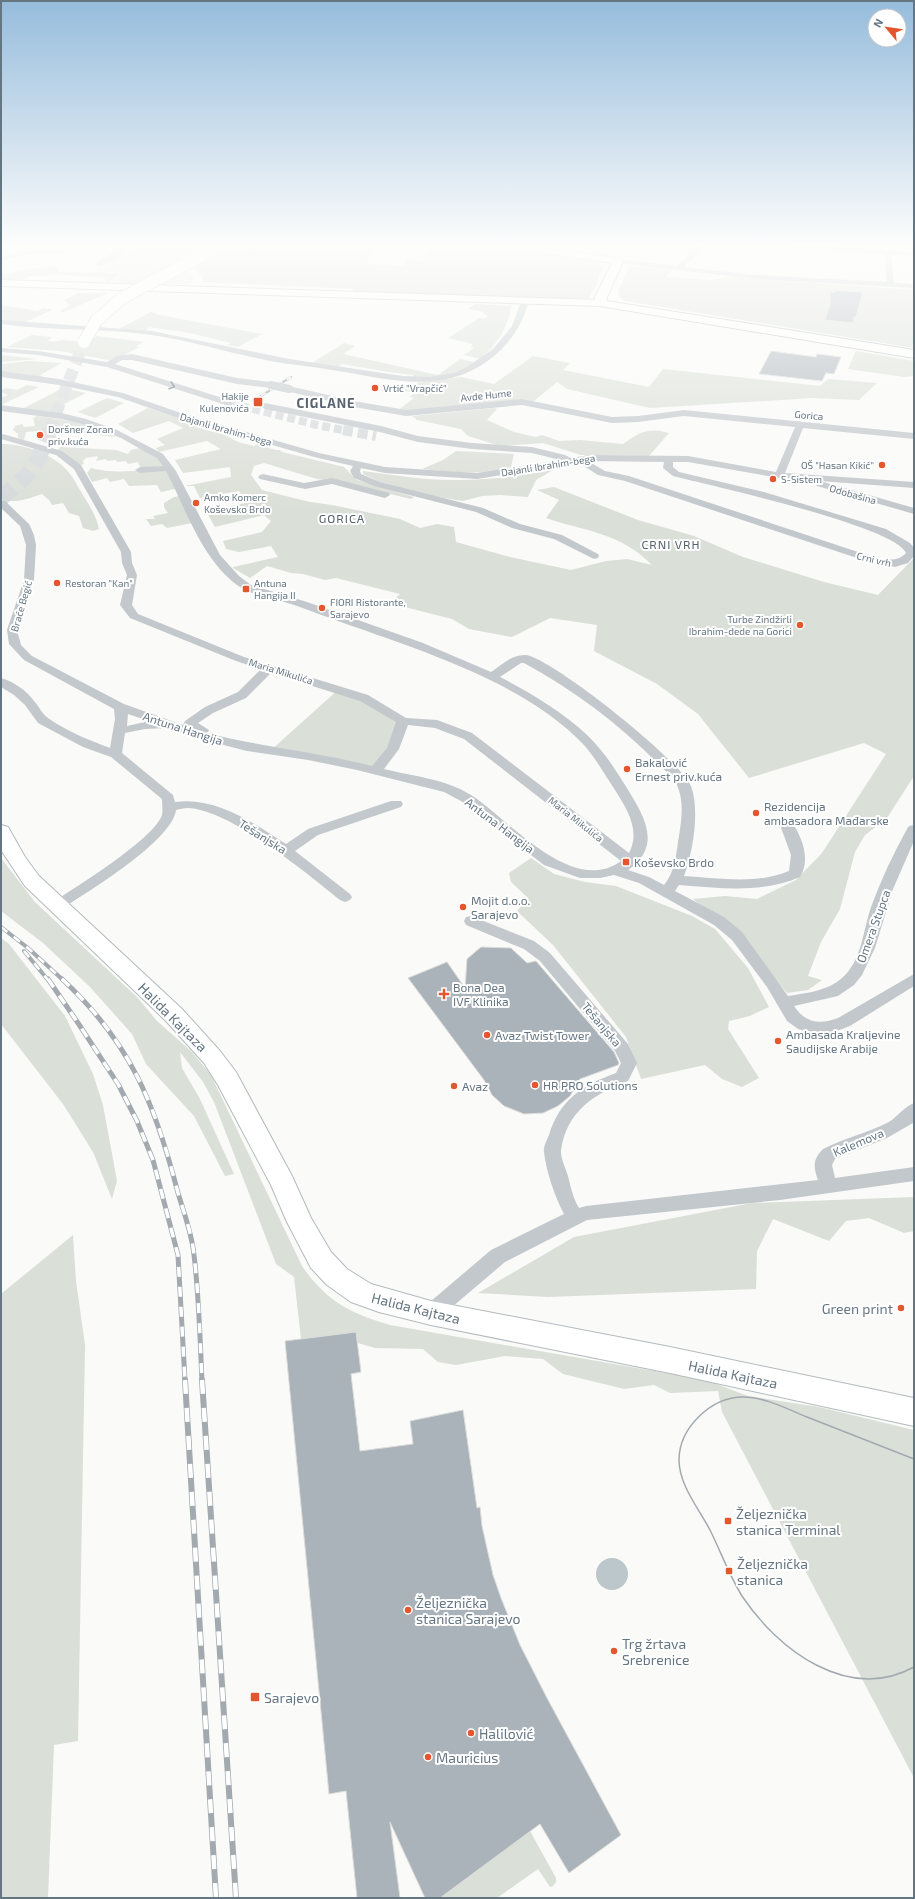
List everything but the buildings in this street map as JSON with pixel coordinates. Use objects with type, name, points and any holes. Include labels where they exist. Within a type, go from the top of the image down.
[{"type":"main road","points":[[84,342],[89,334]]},
{"type":"main road","points":[[789,334],[914,354]]},
{"type":"main road","name":"Halida Kajtaza","points":[[1,831],[16,858],[32,881],[194,1035],[212,1057],[227,1079],[276,1170],[300,1222],[321,1260],[337,1278],[361,1293],[379,1300],[431,1313],[670,1360],[914,1412]]},
{"type":"street","points":[[153,334],[309,365],[337,368],[392,378],[420,380],[447,378],[469,370],[497,349],[509,334]]},
{"type":"street","points":[[1,350],[122,370]]},
{"type":"street","points":[[18,353],[38,353],[108,365],[229,403]]},
{"type":"street","name":"Avde Hume","points":[[108,365],[120,358],[132,357],[237,381],[271,385],[354,404],[406,413],[522,402],[612,420],[638,419],[684,412],[703,414]]},
{"type":"street","name":"Dajanli Ibrahim-bega","points":[[1,374],[59,382],[120,395],[178,416],[358,465],[386,470],[477,476],[522,470],[580,459],[602,457],[667,459]]},
{"type":"street","points":[[265,406],[381,429],[425,440],[545,453],[562,457],[568,461]]},
{"type":"street","points":[[1,408],[18,412],[61,416],[100,426],[122,435],[160,457],[169,468],[185,495],[207,540],[219,560],[232,576],[248,588],[294,601],[436,653],[492,677],[515,689],[551,712],[583,737],[598,754],[630,803],[640,828],[640,846],[631,861]]},
{"type":"street","name":"Gorica","points":[[703,414],[914,436]]},
{"type":"street","points":[[779,475],[800,425]]},
{"type":"street","name":"Maria Mikulića","points":[[3,434],[59,453],[78,467],[126,552],[127,564],[132,575],[126,605],[134,616],[240,659],[364,698],[403,721],[437,724],[468,736],[631,861]]},
{"type":"street","points":[[376,436],[415,445],[448,449],[501,451],[514,449]]},
{"type":"street","name":"Crni vrh","points":[[580,459],[590,469],[605,476],[626,478],[858,556],[895,564],[904,561],[911,553],[907,546],[897,538],[882,531],[761,494],[676,474],[668,468],[669,463],[667,459]]},
{"type":"street","name":"Odobašina","points":[[667,459],[688,459],[779,475],[914,485]]},
{"type":"street","points":[[358,465],[355,472],[357,476],[377,484],[432,500],[479,510],[516,526],[558,536],[594,556]]},
{"type":"street","points":[[140,470],[169,468]]},
{"type":"street","name":"Odobašina","points":[[792,476],[914,511]]},
{"type":"street","points":[[263,477],[305,486],[313,483],[332,481],[410,501],[432,500]]},
{"type":"street","name":"Braće Begić","points":[[1,503],[25,526],[31,552],[27,589],[13,627],[14,643],[28,658],[120,708]]},
{"type":"street","points":[[492,677],[518,659],[526,659],[566,683],[607,711],[651,749],[679,777],[684,784],[689,805],[683,856],[676,880],[666,892]]},
{"type":"street","points":[[247,747],[189,724],[209,710],[242,695],[269,668]]},
{"type":"street","points":[[1,682],[18,692],[29,702],[42,720],[52,727],[87,744],[116,754],[164,792],[168,798],[168,817],[160,828],[98,878],[58,905]]},
{"type":"street","points":[[116,754],[116,739],[122,725],[122,714],[120,708]]},
{"type":"street","name":"Antuna Hangija","points":[[120,708],[140,713],[200,735],[247,747],[308,756],[376,770],[449,789],[466,798],[549,862],[564,869],[582,874],[599,874],[623,867],[631,861]]},
{"type":"street","points":[[116,739],[128,730],[140,713]]},
{"type":"street","points":[[376,770],[393,749],[403,721]]},
{"type":"street","points":[[128,730],[150,725],[175,726]]},
{"type":"street","name":"Tešanjska","points":[[169,807],[175,804],[187,804],[226,814],[287,850],[345,897]]},
{"type":"street","points":[[287,850],[314,832],[396,804]]},
{"type":"street","points":[[676,880],[744,884],[764,883],[796,874],[799,858],[787,826]]},
{"type":"street","name":"Omera Stupca","points":[[784,1002],[837,989],[852,978],[860,964],[868,944],[881,899],[903,847],[914,829]]},
{"type":"street","points":[[614,870],[644,880],[719,921],[729,929],[761,968],[793,1016],[804,1025],[814,1028],[828,1028],[844,1022],[914,979]]},
{"type":"street","name":"Tešanjska","points":[[471,921],[529,945],[545,957],[622,1048],[627,1056],[629,1063],[622,1077],[598,1086],[581,1097],[570,1109],[559,1129],[552,1151],[565,1199],[575,1217]]},
{"type":"street","name":"Kalemova","points":[[830,1185],[823,1165],[824,1158],[831,1152],[860,1142],[898,1125],[914,1110]]},
{"type":"street","points":[[431,1313],[498,1256],[575,1217],[586,1213],[780,1193],[914,1174]]},
{"type":"shaded area","points":[[193,334],[262,334],[238,347],[228,345],[231,343]]},
{"type":"shaded area","points":[[455,334],[502,334],[480,359],[464,355],[474,348],[470,347],[473,344],[448,338]]},
{"type":"shaded area","points":[[826,334],[914,334],[914,348]]},
{"type":"shaded area","points":[[32,335],[52,337],[48,341],[52,342],[64,340],[77,342],[90,341],[97,336],[144,342],[136,346],[139,347],[119,358],[108,360],[60,351],[7,347]]},
{"type":"shaded area","points":[[344,343],[355,346],[343,354],[438,375],[460,359],[478,363],[449,377],[413,378],[413,375],[342,364],[337,368],[309,365]]},
{"type":"shaded area","points":[[856,351],[914,361],[914,376],[904,377],[848,369]]},
{"type":"shaded area","points":[[1,355],[38,359],[1,362]]},
{"type":"shaded area","points":[[533,356],[570,363],[563,370],[649,387],[663,369],[820,386],[828,379],[877,383],[859,400],[813,398],[650,408],[567,389],[557,382],[534,401],[397,411],[414,398],[409,397],[415,393],[401,390],[409,384],[461,377],[494,384]]},
{"type":"shaded area","points":[[29,361],[62,363],[40,375],[42,377],[1,375],[1,364]]},
{"type":"shaded area","points":[[27,385],[39,387],[1,405],[1,398],[8,395],[1,392],[1,390],[6,388],[17,390]]},
{"type":"shaded area","points":[[63,388],[86,393],[44,414],[22,409]]},
{"type":"shaded area","points":[[107,398],[124,403],[95,418],[78,412]]},
{"type":"shaded area","points":[[148,408],[199,425],[196,427],[213,432],[216,430],[238,442],[254,446],[259,443],[258,445],[280,450],[282,452],[344,467],[357,480],[414,497],[411,499],[340,482],[317,479],[264,463],[254,466],[251,475],[262,490],[310,502],[400,519],[420,528],[437,524],[454,527],[456,542],[510,557],[571,570],[606,561],[627,559],[652,565],[640,554],[615,539],[546,518],[559,500],[537,490],[554,487],[638,520],[694,536],[743,557],[824,582],[878,595],[914,558],[914,776],[887,818],[865,835],[855,852],[840,909],[821,942],[808,976],[822,980],[808,990],[787,993],[757,957],[693,899],[725,896],[757,899],[796,880],[822,853],[886,754],[864,743],[749,778],[698,714],[657,684],[594,651],[597,625],[550,618],[512,637],[469,629],[452,619],[389,603],[400,594],[336,578],[325,580],[267,566],[250,578],[233,567],[278,557],[271,546],[239,552],[226,549],[223,541],[262,532],[271,521],[264,515],[215,527],[206,511],[246,503],[239,491],[200,498],[194,486],[185,486],[231,477],[230,467],[183,473],[175,460],[221,449],[207,441],[159,452],[156,448],[165,445],[157,439],[183,428],[169,421],[133,433],[118,424]]},
{"type":"shaded area","points":[[494,408],[497,409],[487,420],[514,432],[536,437],[542,435],[559,441],[580,440],[623,444],[634,436],[644,432],[656,430],[669,433],[649,456],[581,455],[543,443],[500,446],[468,436],[461,429],[417,420],[412,416]]},
{"type":"shaded area","points":[[37,416],[87,425],[116,437],[64,431],[38,435],[39,431],[26,432],[24,440],[18,438],[18,434],[13,430],[15,426],[22,424],[24,427],[35,426],[33,418]]},
{"type":"shaded area","points":[[1,444],[10,444],[29,448],[48,456],[64,467],[74,479],[90,507],[99,529],[93,531],[83,528],[79,516],[69,513],[63,503],[52,505],[42,494],[16,501],[6,500],[1,497]]},
{"type":"shaded area","points":[[61,447],[116,450],[128,454],[131,450],[144,447],[166,465],[141,469],[138,462],[128,464],[126,461],[107,461],[106,459],[96,461],[98,456],[86,458],[83,461],[84,464],[76,466],[57,450]]},
{"type":"shaded area","points":[[456,451],[514,454],[511,467],[489,472],[422,469],[443,460]]},
{"type":"shaded area","points":[[91,468],[110,471],[170,469],[179,488],[161,492],[157,485],[129,486],[124,479],[110,482],[107,478],[92,482],[87,473]]},
{"type":"shaded area","points":[[555,469],[536,480],[528,497],[501,495],[482,496],[463,501],[432,496],[380,482],[363,474],[363,471],[424,479],[472,480],[508,477]]},
{"type":"shaded area","points":[[184,495],[197,522],[167,528],[162,524],[151,526],[146,519],[155,519],[153,516],[168,513],[164,507],[164,503],[174,497]]},
{"type":"shaded area","points":[[339,689],[403,721],[401,727],[372,772],[270,751]]},
{"type":"shaded area","points":[[1,858],[35,902],[138,998],[157,1021],[191,1051],[211,1075],[302,1266],[321,1289],[351,1311],[390,1325],[706,1380],[748,1396],[819,1407],[914,1430],[914,1783],[913,1776],[722,1412],[718,1391],[670,1393],[654,1385],[624,1389],[563,1374],[543,1359],[505,1356],[456,1365],[438,1362],[423,1349],[375,1348],[358,1343],[356,1332],[301,1339],[294,1277],[276,1264],[214,1102],[203,1082],[180,1052],[182,1068],[200,1099],[234,1174],[225,1176],[194,1116],[146,1064],[132,1034],[90,987],[43,943],[1,911]]},
{"type":"shaded area","points":[[531,858],[554,874],[585,882],[616,886],[692,916],[715,929],[748,968],[769,1007],[750,1016],[729,1021],[728,1029],[759,1078],[742,1087],[722,1079],[705,1065],[641,1079],[626,1037],[553,945],[517,911],[528,898],[511,882],[509,873]]},
{"type":"shaded area","points":[[1,938],[9,944],[65,1016],[93,1074],[103,1105],[117,1181],[112,1199],[93,1152],[63,1104],[1,1024]]},
{"type":"shaded area","points":[[914,1197],[914,1231],[904,1233],[869,1218],[846,1221],[829,1241],[773,1219],[757,1251],[756,1289],[548,1297],[478,1293],[574,1237],[752,1203]]},
{"type":"shaded area","points":[[73,1235],[76,1281],[85,1345],[78,1741],[54,1745],[48,1898],[1,1898],[1,1294]]},
{"type":"shaded area","points":[[609,1558],[615,1558],[624,1562],[628,1574],[624,1586],[615,1590],[609,1590],[600,1586],[596,1577],[596,1571],[600,1562]]},
{"type":"shaded area","points":[[530,1831],[556,1878],[556,1882],[553,1886],[550,1887],[538,1869],[497,1898],[440,1898]]},
{"type":"tunnel","points":[[49,431],[84,342]]},
{"type":"tunnel","points":[[229,403],[317,425],[348,431]]},
{"type":"tunnel","points":[[1,498],[27,475],[39,457],[50,430]]},
{"type":"tunnel","points":[[343,430],[376,436]]},
{"type":"tram line","points":[[914,1459],[776,1404],[759,1399],[743,1397],[731,1398],[720,1402],[699,1416],[684,1437],[680,1448],[679,1460],[682,1479],[686,1488],[710,1530],[737,1588],[757,1616],[775,1635],[795,1652],[817,1665],[840,1675],[864,1679],[889,1676],[914,1667]]},
{"type":"railway","points":[[253,401],[291,377]]},
{"type":"railway","points":[[1,927],[28,948],[63,980]]},
{"type":"railway","points":[[24,951],[48,980]]},
{"type":"railway","points":[[48,979],[118,1084],[137,1121],[153,1160],[178,1255],[185,1381]]},
{"type":"railway","points":[[63,980],[86,1003],[123,1051],[137,1077],[160,1131],[192,1239],[196,1270],[202,1381]]},
{"type":"railway","points":[[185,1380],[216,1898]]},
{"type":"railway","points":[[202,1380],[236,1898]]},
{"type":"place","name":"Vrtić \"Vrapčić\"","points":[[375,388]]},
{"type":"place","name":"Hakije Kulenovića","points":[[258,402]]},
{"type":"place","name":"Doršner Zoran priv.kuća","points":[[40,435]]},
{"type":"place","name":"OŠ \"Hasan Kikić\"","points":[[882,465]]},
{"type":"place","name":"S-Sistem","points":[[773,479]]},
{"type":"place","name":"Amko Komerc Koševsko Brdo","points":[[196,503]]},
{"type":"place","name":"Restoran \"Kan\"","points":[[57,583]]},
{"type":"place","name":"Antuna Hangija II","points":[[246,589]]},
{"type":"place","name":"FIORI Ristorante, Sarajevo","points":[[322,608]]},
{"type":"place","name":"Turbe Zindžirli Ibrahim-dede na Gorici","points":[[800,625]]},
{"type":"place","name":"Bakalović Ernest priv.kuća","points":[[627,769]]},
{"type":"place","name":"Rezidencija ambasadora Mađarske","points":[[756,813]]},
{"type":"place","name":"Koševsko Brdo","points":[[626,862]]},
{"type":"place","name":"Mojit d.o.o. Sarajevo","points":[[463,907]]},
{"type":"place","name":"Bona Dea IVF Klinika","points":[[444,994]]},
{"type":"place","name":"Avaz Twist Tower","points":[[487,1035]]},
{"type":"place","name":"Ambasada Kraljevine Saudijske Arabije","points":[[778,1041]]},
{"type":"place","name":"HR PRO Solutions","points":[[535,1085]]},
{"type":"place","name":"Avaz","points":[[454,1086]]},
{"type":"place","name":"Green print","points":[[901,1308]]},
{"type":"place","name":"Željeznička stanica Terminal","points":[[728,1521]]},
{"type":"place","name":"Željeznička stanica","points":[[729,1571]]},
{"type":"place","name":"Željeznička stanica Sarajevo","points":[[408,1610]]},
{"type":"place","name":"Trg žrtava Srebrenice","points":[[614,1651]]},
{"type":"place","name":"Sarajevo","points":[[255,1697]]},
{"type":"place","name":"Halilović","points":[[471,1733]]},
{"type":"place","name":"Mauricius","points":[[428,1757]]},
{"type":"district","name":"CIGLANE","points":[[326,403]]},
{"type":"district","name":"GORICA","points":[[342,518]]},
{"type":"district","name":"CRNI VRH","points":[[671,544]]}]
